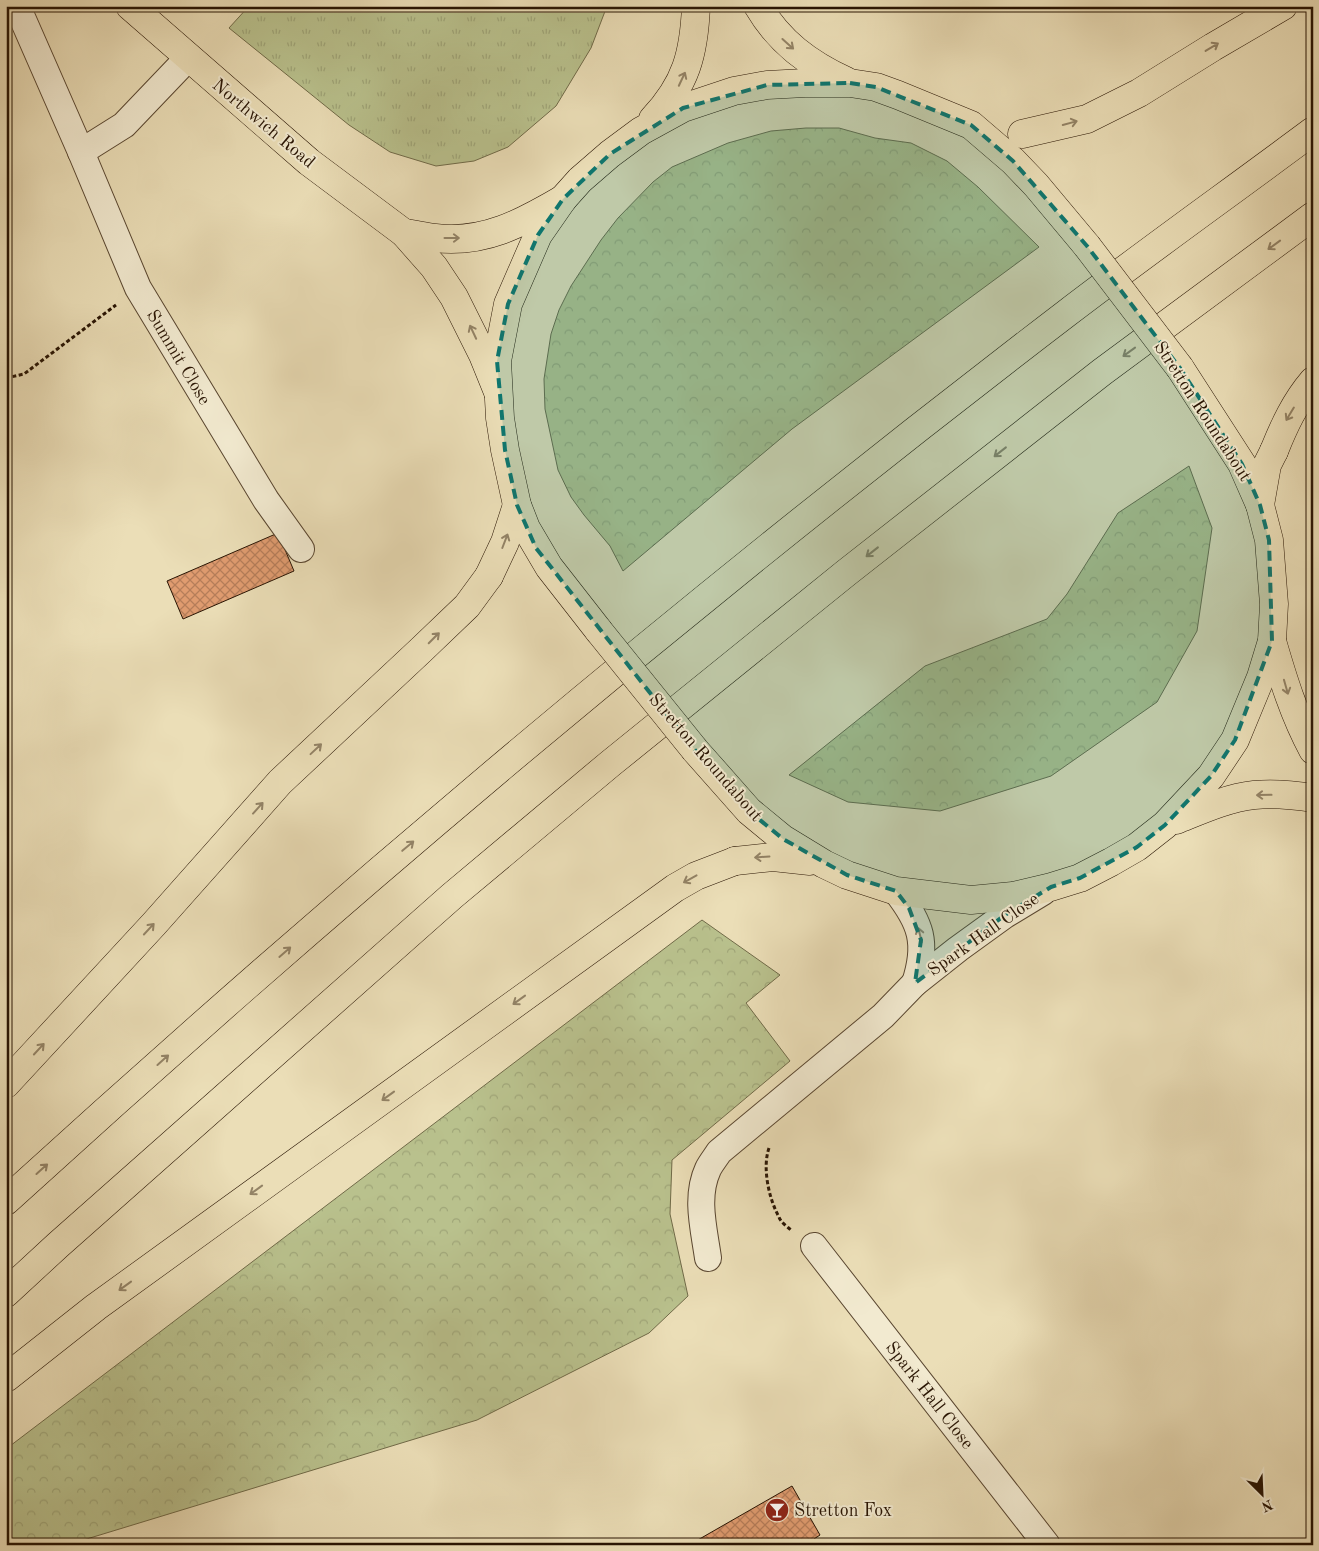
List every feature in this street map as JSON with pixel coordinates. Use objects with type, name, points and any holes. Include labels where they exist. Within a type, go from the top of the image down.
[{"type":"main road","name":"Northwich Road","points":[[130,6],[309,162],[404,232],[434,267],[454,296],[499,393]]},
{"type":"main road","points":[[641,131],[676,92],[686,70],[693,38],[696,6]]},
{"type":"main road","points":[[758,6],[766,21],[787,44],[823,70],[850,83]]},
{"type":"main road","points":[[971,125],[1007,133],[1022,134],[1088,118],[1131,98],[1283,6]]},
{"type":"main road","name":"Stretton Roundabout","points":[[805,82],[850,83],[876,87],[971,125],[1013,161],[1036,185],[1087,246],[1180,368],[1242,464],[1260,505],[1269,540],[1274,604],[1272,641],[1261,677],[1235,740],[1211,776],[1165,825],[1137,847],[1080,878],[1013,896],[971,900],[896,891],[847,875],[824,864],[783,839],[749,811],[695,750],[549,567],[526,528],[516,505],[505,450],[497,361],[508,304],[538,235],[563,199],[580,180],[641,131],[683,108],[734,92],[768,85],[805,82]]},
{"type":"main road","points":[[6,1201],[224,1006],[385,866],[577,704],[799,523],[1068,312],[1313,131]]},
{"type":"main road","name":"Northwich Road","points":[[404,232],[435,238],[463,238],[494,234],[529,220],[563,199]]},
{"type":"main road","points":[[6,1293],[452,896],[611,763],[846,573],[1094,378],[1313,216]]},
{"type":"main road","points":[[1260,505],[1267,465],[1285,423],[1303,393],[1313,381]]},
{"type":"main road","points":[[6,1084],[154,924],[280,782],[467,606],[489,576],[506,542],[516,505]]},
{"type":"main road","points":[[1272,641],[1289,699],[1313,750]]},
{"type":"main road","points":[[1165,825],[1215,804],[1254,795],[1289,794],[1313,798]]},
{"type":"main road","points":[[6,1378],[96,1307],[675,888],[696,876],[735,861],[773,857],[800,859],[824,864]]},
{"type":"street","name":"Summit Close","points":[[17,6],[82,152],[138,288],[266,500],[301,549]]},
{"type":"street","points":[[82,152],[124,125],[188,58]]},
{"type":"street","name":"Spark Hall Close","points":[[708,1258],[701,1209],[703,1188],[708,1169],[719,1152],[883,1016],[915,983],[1005,915],[1052,887]]},
{"type":"street","name":"Spark Hall Close","points":[[896,891],[909,908],[917,923],[921,940],[922,955],[915,983]]},
{"type":"street","name":"Spark Hall Close","points":[[814,1246],[1047,1545]]},
{"type":"path","points":[[6,378],[24,374],[138,288]]},
{"type":"path","points":[[771,1109],[782,1123],[773,1137],[768,1152],[767,1170],[770,1194],[779,1219],[814,1246]]},
{"type":"highlighted area","points":[[850,83],[876,87],[971,125],[1013,161],[1087,246],[1180,368],[1242,464],[1260,505],[1269,540],[1272,641],[1235,740],[1211,776],[1165,825],[1137,847],[1080,878],[1051,887],[1005,915],[915,983],[921,940],[909,908],[896,891],[847,875],[783,839],[749,811],[695,750],[536,548],[517,505],[505,450],[497,361],[508,304],[538,235],[563,199],[610,154],[683,108],[767,85]]},
{"type":"green space","points":[[249,6],[607,6],[591,48],[556,106],[508,147],[474,161],[436,166],[390,152],[349,125],[229,28]]},
{"type":"green space","points":[[839,128],[875,138],[911,143],[947,161],[978,187],[1039,247],[792,429],[623,571],[610,546],[571,497],[558,470],[545,409],[544,379],[551,334],[559,310],[571,286],[618,218],[653,182],[672,167],[728,143],[771,131]]},
{"type":"green space","points":[[1189,466],[1212,528],[1197,631],[1157,702],[1051,776],[940,811],[848,802],[789,775],[925,666],[1047,619],[1067,594],[1118,513]]},
{"type":"green space","points":[[702,920],[780,975],[746,1003],[790,1061],[672,1160],[670,1214],[688,1296],[649,1333],[477,1420],[67,1545],[6,1545],[6,1449]]},
{"type":"building","points":[[278,533],[294,571],[183,619],[167,581]]},
{"type":"building","name":"Stretton Fox","points":[[792,1486],[820,1535],[814,1539],[817,1545],[689,1545]]},
{"type":"place","name":"Stretton Fox","points":[[777,1510]]}]
